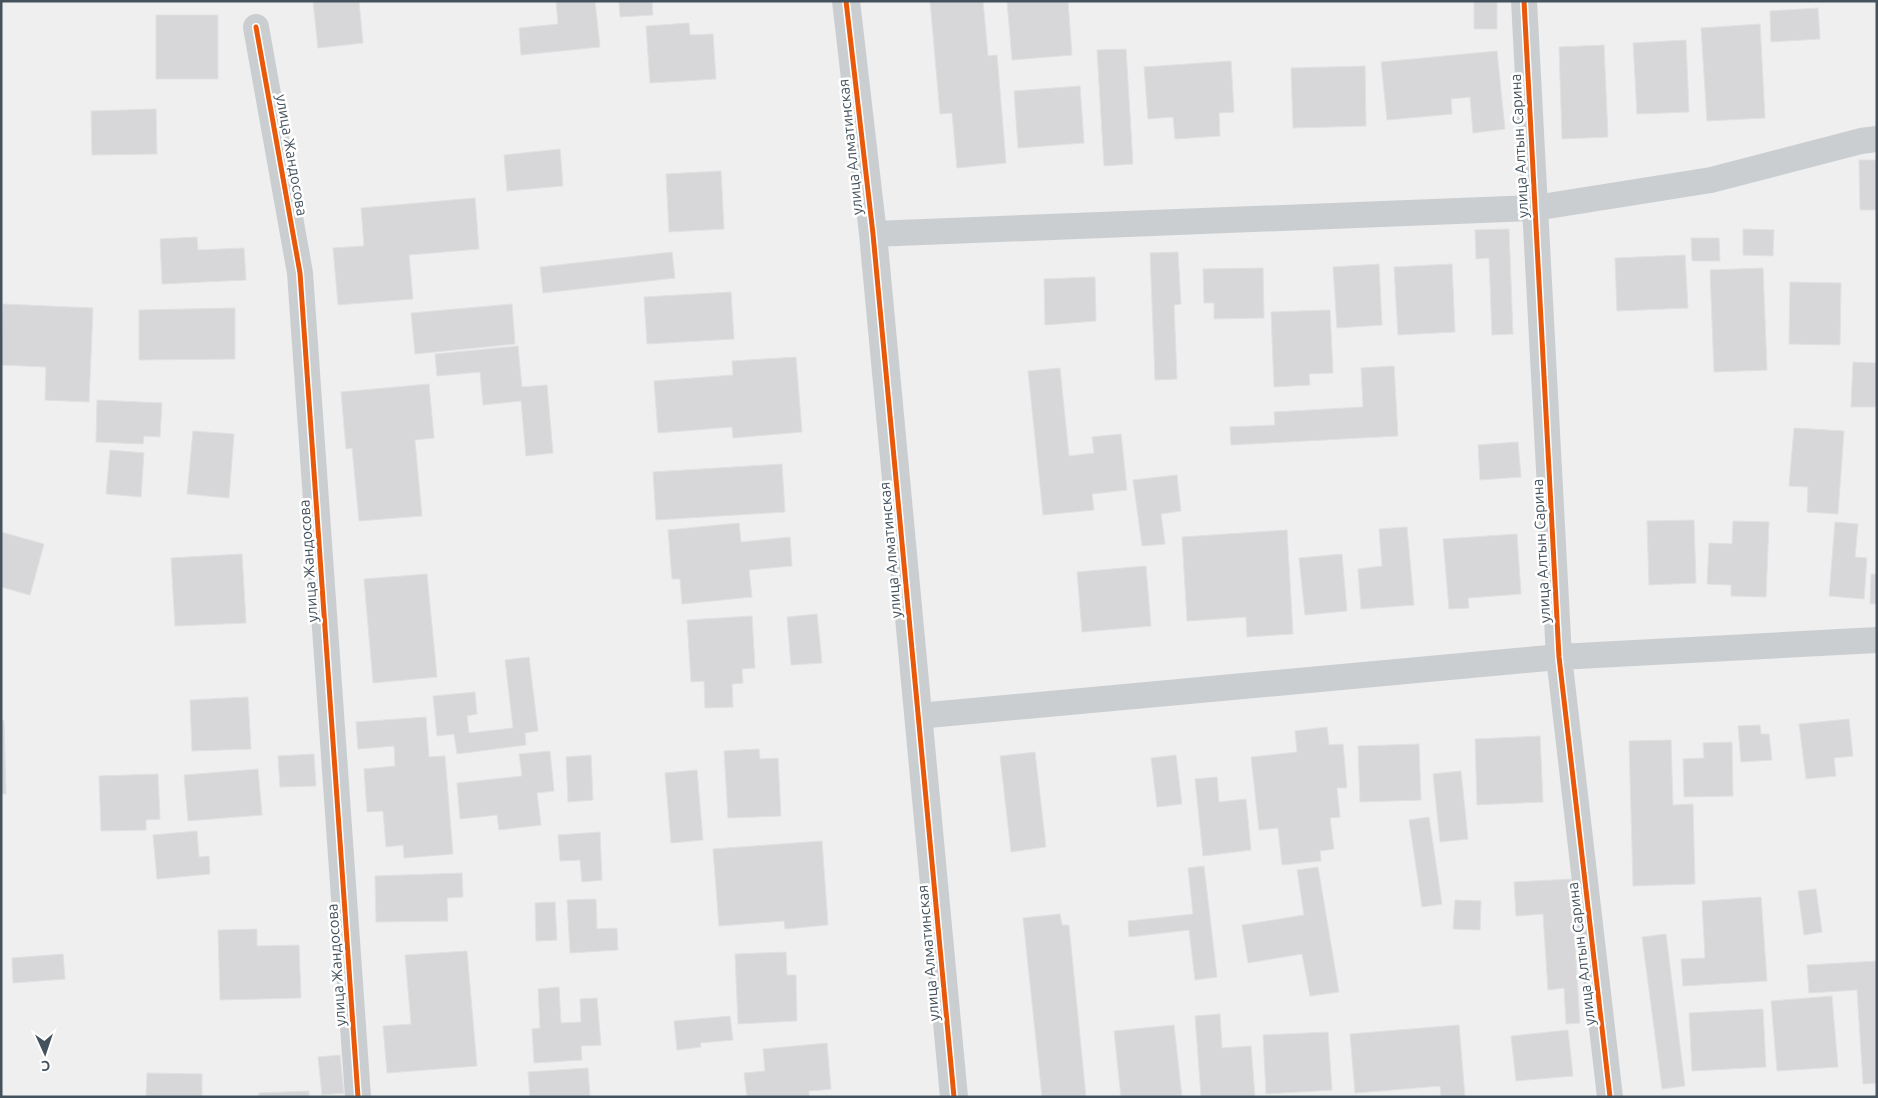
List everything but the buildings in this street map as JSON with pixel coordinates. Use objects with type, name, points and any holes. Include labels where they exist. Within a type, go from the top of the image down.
[{"type":"street","name":"улица Алматинская","points":[[846,1],[873,234],[954,1097]]},
{"type":"street","name":"улица Алтын Сарина","points":[[1524,1],[1559,656],[1610,1097]]},
{"type":"street","name":"улица Жандосова","points":[[256,27],[300,273],[358,1097]]},
{"type":"street","points":[[873,234],[1535,208],[1711,180],[1861,140],[1877,139]]},
{"type":"street","points":[[918,716],[1559,656],[1877,640]]},
{"type":"cycle path","points":[[846,1],[873,234],[954,1097]]},
{"type":"cycle path","points":[[1524,1],[1559,657],[1610,1097]]},
{"type":"cycle path","points":[[256,27],[300,273],[358,1097]]}]
